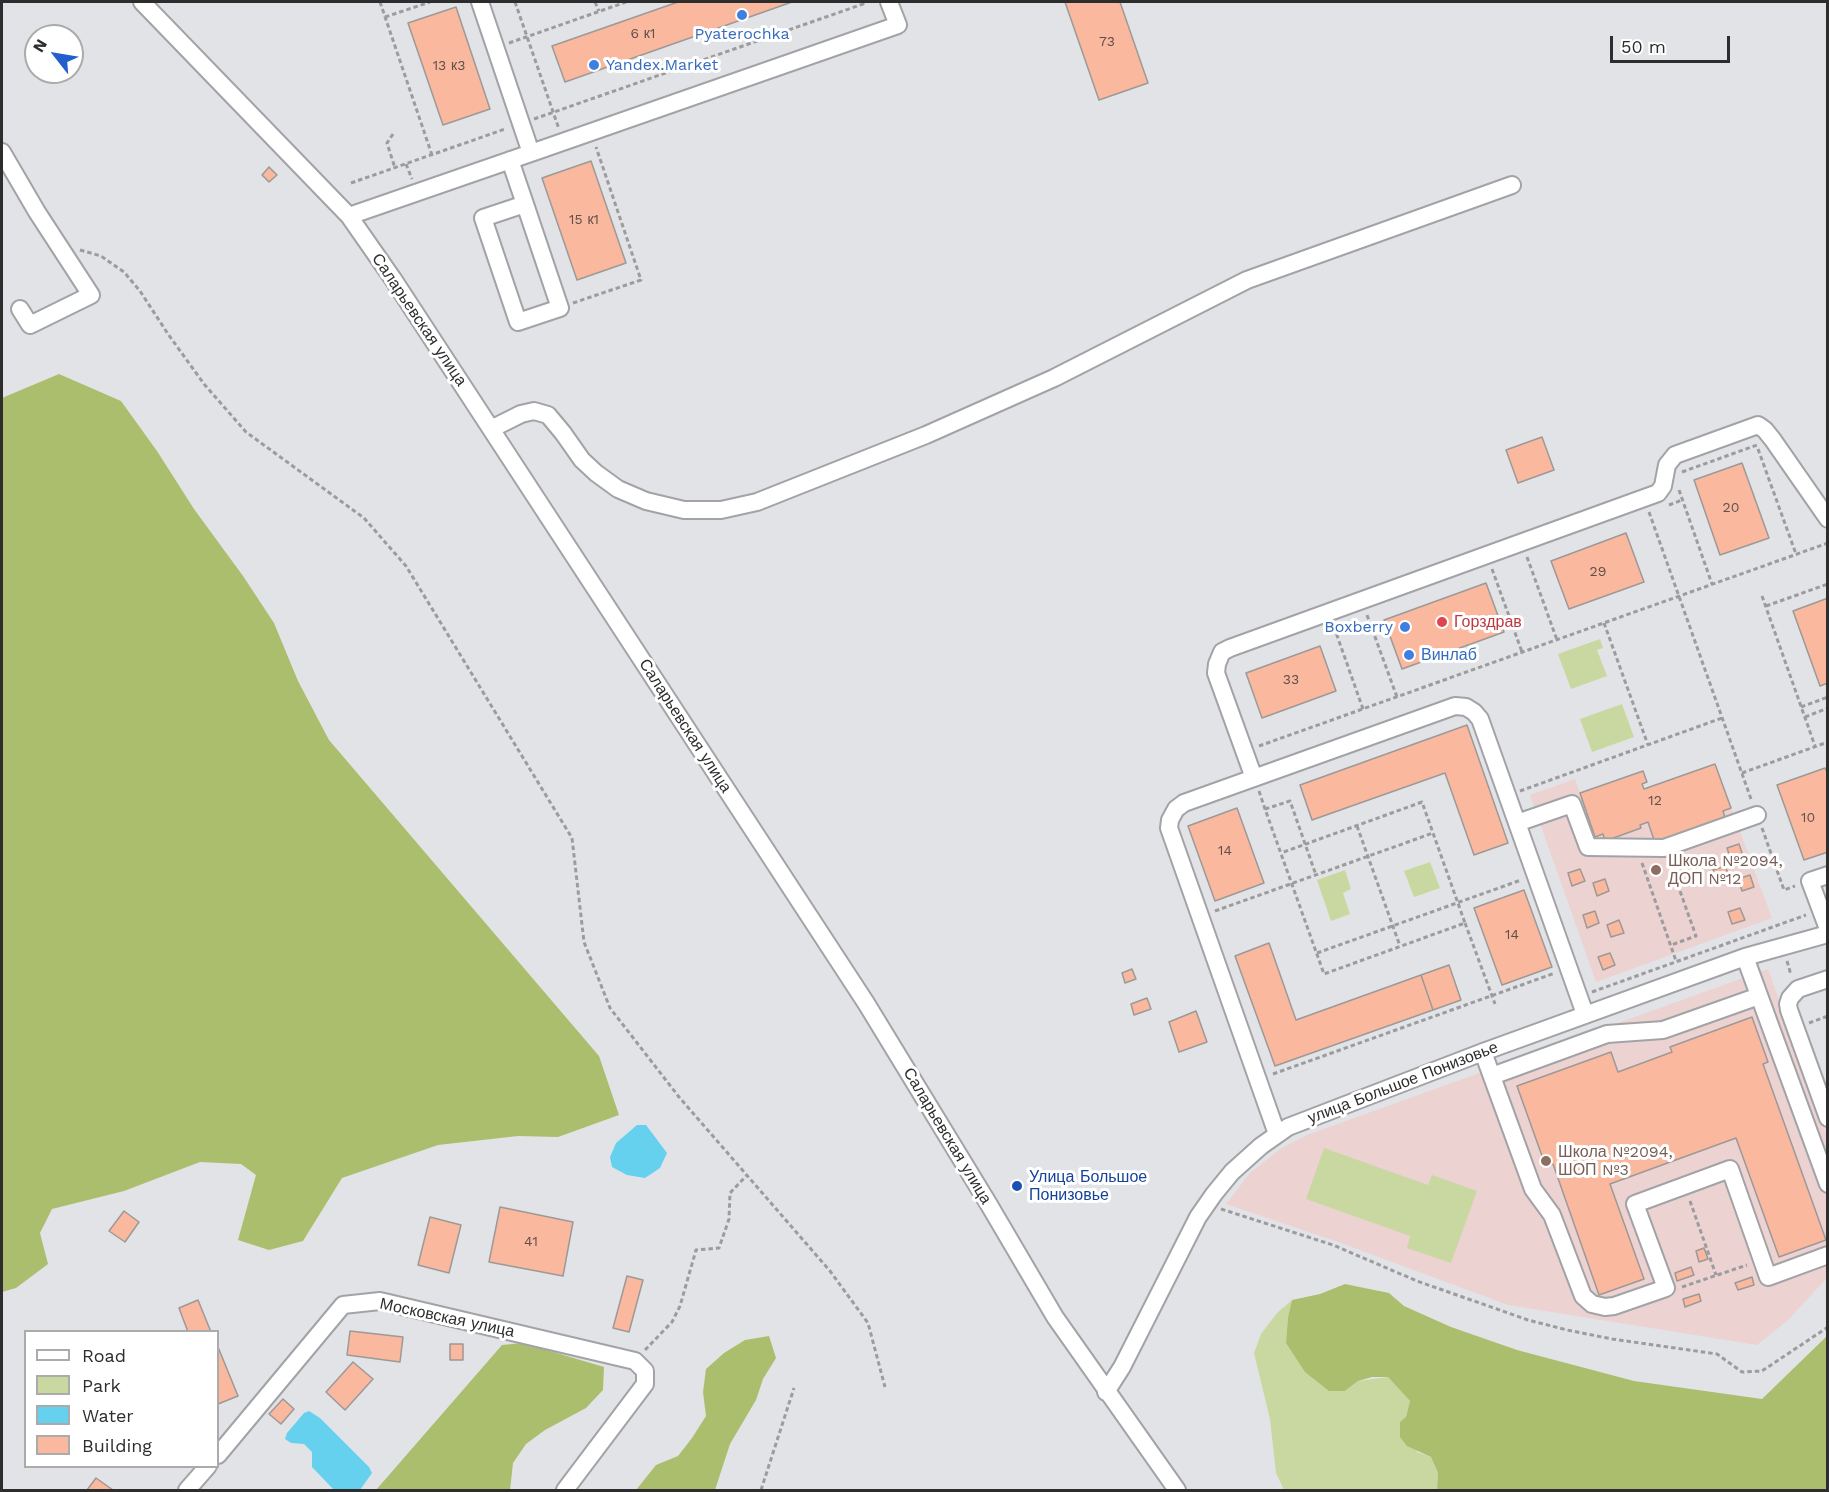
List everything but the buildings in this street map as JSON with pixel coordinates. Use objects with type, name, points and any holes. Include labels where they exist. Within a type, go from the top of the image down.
[{"type":"street","name":"Саларьевская улица","points":[[142,2],[349,216],[393,279],[866,1003],[1055,1317],[1177,1491]]},
{"type":"street","points":[[480,2],[531,153]]},
{"type":"street","points":[[349,216],[898,25],[889,2]]},
{"type":"street","points":[[2,152],[37,212],[91,295],[30,325],[20,309]]},
{"type":"street","points":[[510,160],[525,204],[560,308],[518,322],[483,218],[525,204]]},
{"type":"street","points":[[491,429],[521,414],[534,411],[548,416],[582,460],[596,473],[618,489],[646,501],[684,510],[721,510],[757,502],[926,435],[1054,378],[1247,280],[1512,185]]},
{"type":"street","points":[[1254,778],[1216,673],[1222,652],[1658,493],[1663,486],[1668,465],[1675,454],[1758,426],[1765,430],[1765,442],[1827,519]]},
{"type":"street","points":[[1277,1134],[1169,828],[1170,820],[1176,809],[1184,803],[1455,706],[1466,707],[1480,719],[1585,1014]]},
{"type":"street","points":[[1517,823],[1572,804],[1588,847],[1664,848],[1757,815]]},
{"type":"street","points":[[1827,874],[1810,881],[1827,929]]},
{"type":"street","name":"улица Большое Понизовье","points":[[1106,1392],[1122,1367],[1198,1217],[1232,1172],[1261,1146],[1288,1127],[1585,1014],[1745,957],[1827,934]]},
{"type":"street","points":[[1745,957],[1827,1184]]},
{"type":"street","points":[[1827,979],[1798,989],[1788,1004],[1827,1118]]},
{"type":"street","points":[[1492,1076],[1607,1034],[1663,1030],[1759,996]]},
{"type":"street","points":[[1483,1052],[1533,1189],[1552,1215],[1583,1296],[1592,1304],[1605,1307],[1622,1304],[1666,1288],[1635,1204],[1730,1170],[1768,1277],[1827,1255]]},
{"type":"street","name":"Московская улица","points":[[219,1454],[343,1305],[380,1301],[635,1360]]},
{"type":"street","points":[[565,1491],[645,1383],[645,1371],[635,1360]]},
{"type":"street","points":[[187,1491],[207,1468]]},
{"type":"path","points":[[380,2],[432,155]]},
{"type":"path","points":[[385,17],[430,2]]},
{"type":"path","points":[[515,2],[564,142]]},
{"type":"path","points":[[595,2],[599,11]]},
{"type":"path","points":[[496,48],[626,2]]},
{"type":"path","points":[[351,183],[864,4],[863,2]]},
{"type":"path","points":[[560,308],[641,280],[591,132]]},
{"type":"path","points":[[393,135],[387,143],[395,168]]},
{"type":"path","points":[[58,243],[101,256],[124,272],[140,291],[204,384],[246,432],[364,518],[406,566],[572,838],[584,942],[610,1008],[679,1097],[830,1272],[868,1323],[885,1387]]},
{"type":"path","points":[[1673,475],[1765,442],[1796,554]]},
{"type":"path","points":[[1676,484],[1712,584]]},
{"type":"path","points":[[1644,498],[1784,890],[1810,881]]},
{"type":"path","points":[[1259,746],[1827,543]]},
{"type":"path","points":[[1527,557],[1557,640]]},
{"type":"path","points":[[1492,570],[1522,652]]},
{"type":"path","points":[[1766,606],[1827,584]]},
{"type":"path","points":[[1762,596],[1815,747]]},
{"type":"path","points":[[1367,615],[1396,697]]},
{"type":"path","points":[[1604,623],[1648,744]]},
{"type":"path","points":[[1334,627],[1363,709]]},
{"type":"path","points":[[1801,707],[1827,697]]},
{"type":"path","points":[[1805,717],[1827,708]]},
{"type":"path","points":[[1507,795],[1722,717]]},
{"type":"path","points":[[1742,773],[1827,742]]},
{"type":"path","points":[[1262,799],[1324,974],[1465,923]]},
{"type":"path","points":[[1265,810],[1290,801],[1316,874]]},
{"type":"path","points":[[1281,853],[1422,802],[1495,1004]]},
{"type":"path","points":[[1357,826],[1400,946]]},
{"type":"path","points":[[1218,910],[1433,833]]},
{"type":"path","points":[[1636,847],[1677,961]]},
{"type":"path","points":[[1664,848],[1695,936],[1671,945]]},
{"type":"path","points":[[1317,953],[1521,880]]},
{"type":"path","points":[[1579,996],[1821,909]]},
{"type":"path","points":[[1273,1074],[1557,972]]},
{"type":"path","points":[[635,1360],[672,1323],[680,1306],[696,1250],[719,1248],[729,1219],[730,1193],[747,1175]]},
{"type":"path","points":[[1684,1186],[1716,1275]]},
{"type":"path","points":[[1216,1208],[1333,1245],[1417,1281],[1528,1320],[1612,1339],[1717,1354],[1742,1372],[1762,1371],[1827,1327]]},
{"type":"path","points":[[1666,1288],[1675,1289],[1762,1259]]},
{"type":"path","points":[[761,1491],[794,1388]]},
{"type":"shaded area","name":"Школа №2094, ДОП №12","points":[[1715,764],[1772,918],[1596,982],[1530,795],[1575,779],[1580,793],[1643,771],[1647,782],[1642,784],[1644,789]]},
{"type":"shaded area","name":"Школа №2094, ШОП №3","points":[[1768,969],[1827,1136],[1827,1278],[1788,1320],[1757,1345],[1508,1305],[1341,1243],[1226,1204],[1250,1173],[1280,1149],[1307,1135]]},
{"type":"green space","points":[[59,374],[121,401],[274,623],[298,681],[329,740],[599,1056],[619,1115],[558,1137],[518,1136],[438,1145],[342,1178],[303,1241],[269,1250],[238,1240],[256,1175],[241,1164],[200,1162],[124,1191],[52,1209],[40,1233],[48,1264],[16,1288],[2,1292],[2,398]]},
{"type":"green space","points":[[1600,639],[1603,648],[1597,650],[1607,676],[1571,689],[1558,654]]},
{"type":"green space","points":[[1622,704],[1634,737],[1592,752],[1580,719]]},
{"type":"green space","points":[[1430,862],[1440,888],[1414,897],[1404,871]]},
{"type":"green space","points":[[1345,870],[1351,889],[1343,893],[1350,914],[1331,921],[1317,880]]},
{"type":"green space","points":[[1324,1148],[1428,1185],[1432,1175],[1477,1191],[1451,1263],[1407,1248],[1410,1236],[1306,1199]]},
{"type":"green space","points":[[1345,1284],[1389,1293],[1404,1306],[1451,1327],[1517,1350],[1634,1381],[1762,1399],[1827,1336],[1827,1490],[1437,1490],[1438,1473],[1431,1457],[1407,1446],[1400,1437],[1400,1422],[1406,1417],[1410,1401],[1388,1377],[1372,1377],[1358,1381],[1345,1391],[1329,1391],[1305,1372],[1286,1343],[1292,1300],[1320,1294]]},
{"type":"green space","points":[[1292,1300],[1286,1343],[1345,1391],[1358,1381],[1388,1377],[1410,1401],[1406,1417],[1417,1452],[1431,1457],[1438,1473],[1437,1490],[1284,1490],[1276,1473],[1270,1419],[1254,1353],[1261,1334],[1277,1313]]},
{"type":"green space","points":[[769,1336],[776,1358],[763,1379],[756,1400],[730,1444],[715,1490],[636,1490],[656,1465],[678,1456],[706,1416],[703,1392],[706,1369],[724,1353],[745,1340]]},
{"type":"green space","points":[[523,1343],[604,1367],[603,1390],[586,1408],[545,1430],[526,1444],[513,1463],[510,1490],[376,1490],[502,1345]]},
{"type":"water","points":[[637,1125],[646,1125],[667,1153],[660,1168],[645,1178],[627,1175],[612,1167],[610,1157],[616,1143]]},
{"type":"water","points":[[309,1411],[320,1418],[369,1467],[372,1473],[360,1490],[334,1490],[312,1467],[312,1452],[304,1444],[291,1443],[285,1439],[287,1433],[304,1413]]},
{"type":"place","name":"Pyaterochka","points":[[742,15]]},
{"type":"place","name":"Yandex.Market","points":[[594,65]]},
{"type":"place","name":"Горздрав","points":[[1442,622]]},
{"type":"place","name":"Boxberry","points":[[1405,627]]},
{"type":"place","name":"Винлаб","points":[[1409,655]]},
{"type":"place","name":"Школа №2094, ДОП №12","points":[[1656,870]]},
{"type":"place","name":"Школа №2094, ШОП №3","points":[[1546,1161]]},
{"type":"place","name":"Улица Большое Понизовье","points":[[1017,1186]]}]
